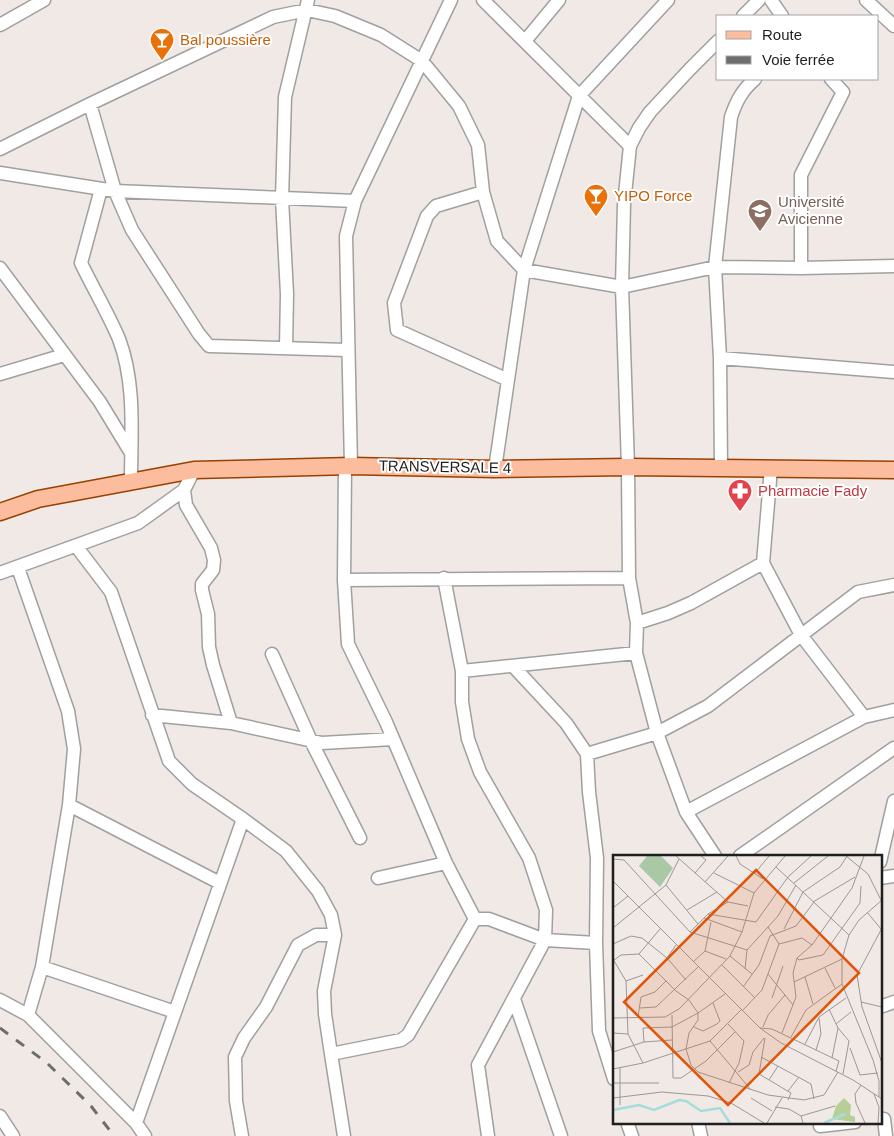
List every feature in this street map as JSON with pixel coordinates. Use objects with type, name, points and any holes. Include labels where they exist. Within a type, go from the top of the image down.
[{"type":"main road","name":"TRANSVERSALE 4","points":[[0,512],[38,499],[194,470],[348,466],[894,470]]},
{"type":"street","points":[[0,25],[44,0]]},
{"type":"street","points":[[451,0],[356,201],[346,236],[348,466],[344,580],[348,644],[393,739],[446,863],[474,919]]},
{"type":"street","points":[[483,0],[630,146]]},
{"type":"street","points":[[525,41],[559,0]]},
{"type":"street","points":[[494,468],[524,270],[579,96],[668,0]]},
{"type":"street","points":[[743,15],[759,0]]},
{"type":"street","points":[[771,0],[781,15]]},
{"type":"street","points":[[866,0],[894,26]]},
{"type":"street","points":[[286,348],[287,294],[282,199],[285,97],[308,5]]},
{"type":"street","points":[[0,149],[273,17],[308,5],[381,35],[422,61],[459,106],[478,145],[483,192],[497,241],[524,270],[622,287],[715,267],[894,266]]},
{"type":"street","points":[[713,855],[686,812],[657,733],[636,653],[637,623],[629,578],[628,467],[622,287],[624,204],[630,146],[650,112],[716,43]]},
{"type":"street","points":[[721,468],[720,358],[715,267],[731,117],[737,101],[747,86],[754,80]]},
{"type":"street","points":[[801,268],[801,175],[842,92],[833,80]]},
{"type":"street","points":[[90,104],[115,191],[132,230],[199,334],[209,346],[348,350]]},
{"type":"street","points":[[0,173],[115,191],[356,201]]},
{"type":"street","points":[[100,188],[81,263],[119,340],[127,373],[131,410],[130,481]]},
{"type":"street","points":[[483,192],[436,206],[426,216],[394,303],[397,330],[506,379]]},
{"type":"street","points":[[0,268],[100,402],[131,453]]},
{"type":"street","points":[[0,374],[64,355]]},
{"type":"street","points":[[720,358],[894,372]]},
{"type":"street","points":[[771,468],[763,563],[801,636],[864,717]]},
{"type":"street","points":[[0,573],[138,523],[184,490],[194,470]]},
{"type":"street","points":[[184,490],[186,505],[211,548],[214,560],[214,570],[202,584],[202,590],[208,614],[209,647],[230,723]]},
{"type":"street","points":[[76,546],[111,592],[169,761],[192,784],[286,851],[318,891],[331,915],[335,935],[324,991],[325,1014],[344,1136]]},
{"type":"street","points":[[637,623],[691,603],[763,563]]},
{"type":"street","points":[[18,568],[68,711],[74,749],[69,805],[42,967],[28,1015]]},
{"type":"street","points":[[444,578],[462,670],[462,702],[468,739],[480,772],[529,858],[546,910],[545,940],[478,1065],[488,1136]]},
{"type":"street","points":[[344,580],[629,578]]},
{"type":"street","points":[[587,754],[657,733],[708,706],[858,592],[894,585]]},
{"type":"street","points":[[462,670],[636,653]]},
{"type":"street","points":[[272,654],[311,741],[360,838]]},
{"type":"street","points":[[513,666],[566,723],[587,754],[589,792],[597,858],[596,943],[599,1031],[613,1076]]},
{"type":"street","points":[[686,812],[864,717],[894,710]]},
{"type":"street","points":[[152,715],[230,723],[322,743],[393,739]]},
{"type":"street","points":[[741,855],[894,748]]},
{"type":"street","points":[[882,855],[894,801]]},
{"type":"street","points":[[69,805],[220,883]]},
{"type":"street","points":[[136,1123],[243,819]]},
{"type":"street","points":[[378,878],[446,863]]},
{"type":"street","points":[[474,919],[489,919],[545,940],[596,943]]},
{"type":"street","points":[[331,1054],[400,1040],[408,1035],[474,919]]},
{"type":"street","points":[[242,1136],[236,1101],[235,1057],[244,1038],[266,1007],[298,945],[316,935],[335,935]]},
{"type":"street","points":[[42,967],[175,1012]]},
{"type":"street","points":[[514,999],[561,1136]]},
{"type":"street","points":[[0,1000],[28,1015],[136,1123],[145,1136]]},
{"type":"street","points":[[882,1006],[894,1002]]},
{"type":"street","points":[[0,1116],[13,1136]]},
{"type":"street","points":[[886,1118],[886,1136]]},
{"type":"street","points":[[819,1128],[842,1124]]},
{"type":"railway","points":[[0,1028],[47,1063],[91,1106],[114,1136]]},
{"type":"place","name":"Bal poussière","points":[[162,61]]},
{"type":"place","name":"YIPO Force","points":[[596,217]]},
{"type":"place","name":"Université Avicienne","points":[[760,232]]},
{"type":"place","name":"Pharmacie Fady","points":[[740,512]]}]
